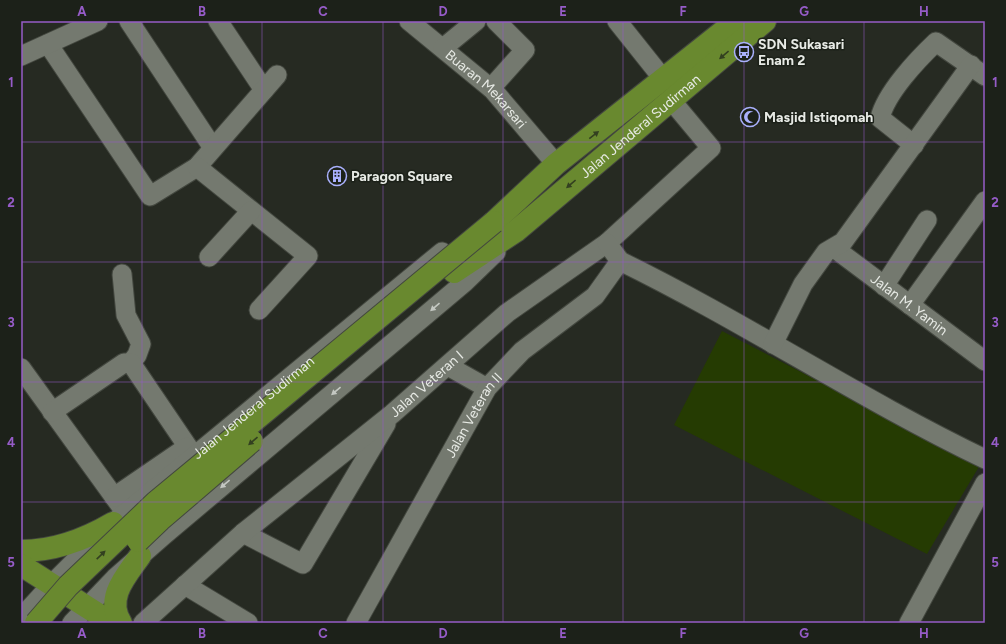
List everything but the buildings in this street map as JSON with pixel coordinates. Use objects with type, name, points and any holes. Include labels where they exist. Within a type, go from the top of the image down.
[{"type":"main road","name":"Jalan Jenderal Sudirman","points":[[36,623],[68,586],[156,502],[497,218],[556,164],[664,80],[736,21]]},
{"type":"main road","name":"Jalan Jenderal Sudirman","points":[[54,623],[160,520],[295,404],[454,272],[513,234],[765,21]]},
{"type":"main road","points":[[21,551],[62,547],[92,536],[119,518]]},
{"type":"main road","points":[[121,623],[114,608],[114,599],[118,588],[146,550]]},
{"type":"main road","points":[[21,565],[47,590],[80,618],[112,623]]},
{"type":"main road","points":[[21,582],[47,590]]},
{"type":"street","points":[[21,56],[98,21]]},
{"type":"street","points":[[129,21],[213,148]]},
{"type":"street","points":[[218,21],[264,90]]},
{"type":"street","name":"Buaran Mekarsari","points":[[409,21],[491,88],[556,164]]},
{"type":"street","points":[[443,48],[476,21]]},
{"type":"street","points":[[491,88],[525,50],[496,21]]},
{"type":"street","points":[[617,21],[664,80]]},
{"type":"street","points":[[773,344],[803,284],[826,252],[843,242],[914,145],[978,70],[936,42],[914,63],[882,108],[880,118],[914,145]]},
{"type":"street","points":[[48,44],[147,195],[152,196],[197,167],[276,75]]},
{"type":"street","name":"Jalan Veteran I","points":[[143,623],[243,533],[392,414],[507,313],[607,243],[711,148],[671,100]]},
{"type":"street","points":[[197,167],[308,256],[259,310]]},
{"type":"street","points":[[910,305],[985,201]]},
{"type":"street","points":[[210,257],[251,211]]},
{"type":"street","name":"Jalan Jenderal Sudirman","points":[[21,618],[119,518],[191,451],[438,254],[497,218]]},
{"type":"street","points":[[884,286],[927,220]]},
{"type":"street","name":"Jalan Jenderal Sudirman","points":[[80,618],[146,550],[444,300],[513,234]]},
{"type":"street","points":[[607,243],[620,262],[664,282],[773,344],[985,459]]},
{"type":"street","name":"Jalan M. Yamin","points":[[834,248],[985,361]]},
{"type":"street","name":"Jalan Veteran II","points":[[356,623],[488,388],[522,351],[595,296],[620,262]]},
{"type":"street","points":[[52,412],[124,363],[131,363],[138,355],[141,344],[126,315],[122,274]]},
{"type":"street","points":[[114,497],[191,451],[131,363]]},
{"type":"street","points":[[448,366],[488,388]]},
{"type":"street","points":[[21,370],[114,497],[119,518],[146,550]]},
{"type":"street","points":[[243,533],[303,564],[392,414]]},
{"type":"street","points":[[909,623],[985,483]]},
{"type":"street","points":[[185,585],[248,623]]},
{"type":"green space","points":[[722,331],[980,465],[927,554],[674,425]]},
{"type":"place","name":"SDN Sukasari Enam 2","points":[[744,52]]},
{"type":"place","name":"Masjid Istiqomah","points":[[750,117]]},
{"type":"place","name":"Paragon Square","points":[[337,176]]}]
